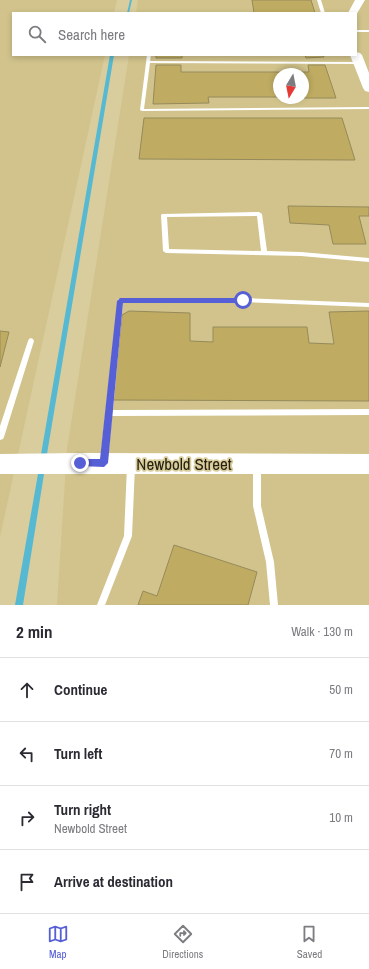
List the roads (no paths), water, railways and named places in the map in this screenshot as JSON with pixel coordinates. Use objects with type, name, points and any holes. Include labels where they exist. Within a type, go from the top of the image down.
[{"type":"street","points":[[354,12],[360,0]]},
{"type":"street","points":[[358,59],[369,88]]},
{"type":"street","name":"Newbold Street","points":[[0,464],[369,464]]},
{"type":"lane","points":[[319,0],[323,12]]},
{"type":"lane","points":[[357,31],[369,31]]},
{"type":"lane","points":[[149,56],[142,110],[369,108]]},
{"type":"lane","points":[[148,62],[358,59]]},
{"type":"lane","points":[[264,253],[259,214],[164,215],[166,251],[301,254],[369,260]]},
{"type":"lane","points":[[104,463],[120,301],[243,300],[369,305]]},
{"type":"lane","points":[[0,437],[1,429],[31,341]]},
{"type":"lane","points":[[109,413],[369,412]]},
{"type":"lane","points":[[101,605],[128,536],[131,463]]},
{"type":"lane","points":[[257,463],[257,506],[270,562],[274,605]]},
{"type":"waterway","points":[[128,12],[131,0]]},
{"type":"waterway","points":[[43,460],[112,56]]},
{"type":"waterway","points":[[19,605],[42,468]]}]
